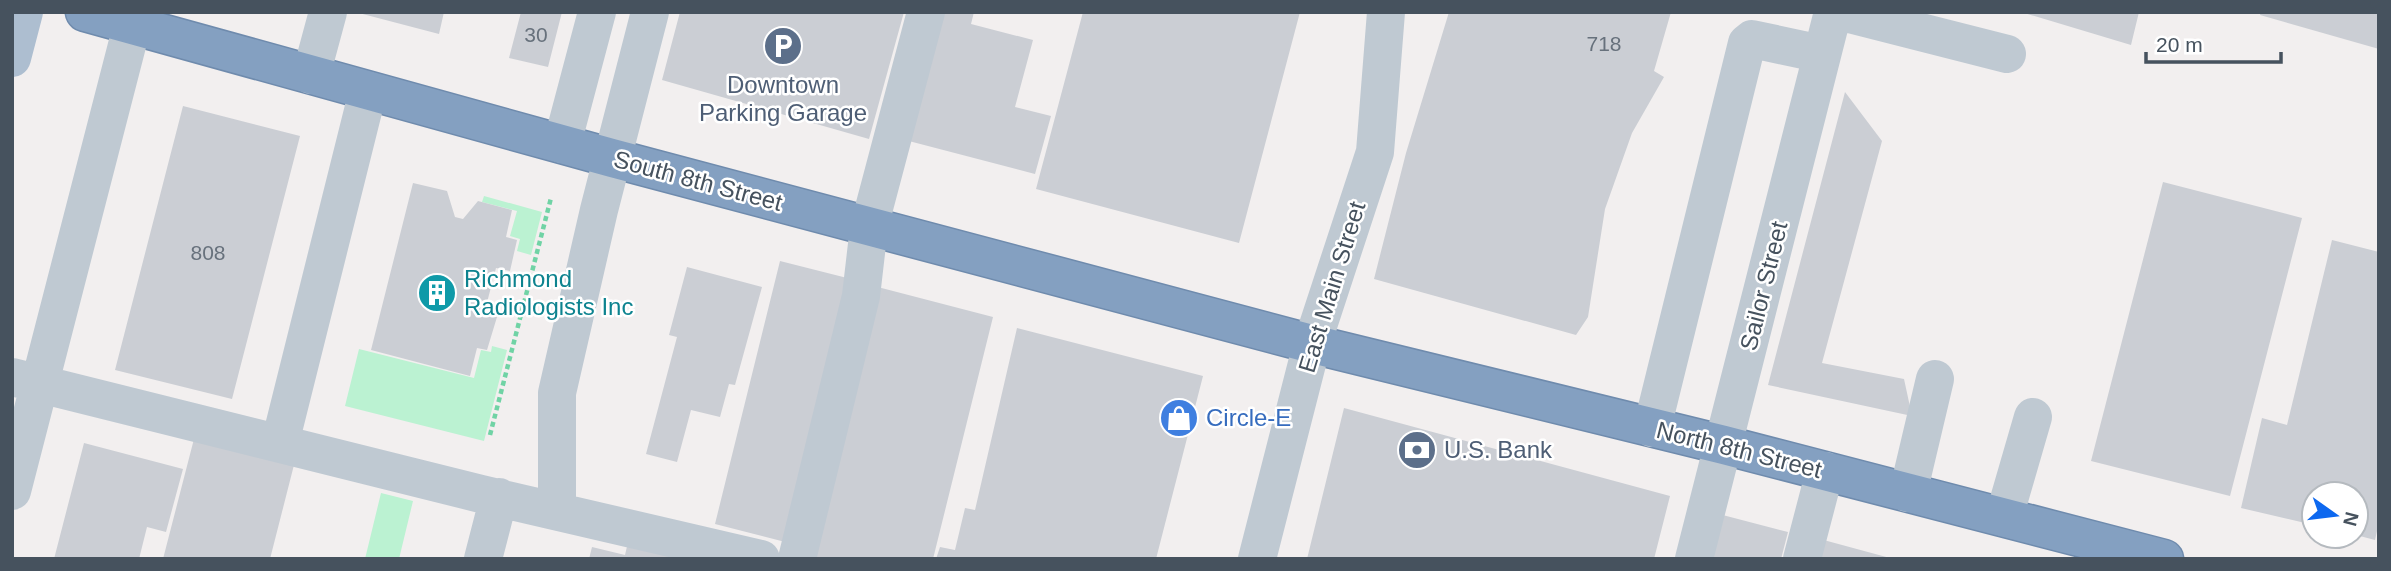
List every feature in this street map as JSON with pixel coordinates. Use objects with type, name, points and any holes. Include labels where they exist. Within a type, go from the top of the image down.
[{"type":"highway","name":"South 8th Street","points":[[85,12],[132,26],[178,25],[311,75],[1312,344]]},
{"type":"highway","name":"North 8th Street","points":[[1312,344],[1724,445],[2164,559]]},
{"type":"main road","points":[[12,58],[24,12]]},
{"type":"street","points":[[311,75],[328,12]]},
{"type":"street","points":[[562,144],[597,12]]},
{"type":"street","points":[[557,511],[557,393],[612,158],[650,12]]},
{"type":"street","points":[[797,559],[861,296],[869,227],[926,12]]},
{"type":"street","name":"East Main Street","points":[[1257,559],[1312,344],[1375,152],[1386,12]]},
{"type":"street","name":"Sailor Street","points":[[1694,559],[1833,12]]},
{"type":"street","points":[[1842,12],[2007,54]]},
{"type":"street","points":[[12,491],[26,380],[132,26]]},
{"type":"street","points":[[1652,428],[1747,43],[1752,38],[1822,54]]},
{"type":"street","points":[[279,443],[368,91]]},
{"type":"street","points":[[1908,493],[1934,379]]},
{"type":"street","points":[[26,380],[499,498],[761,559]]},
{"type":"street","points":[[2004,517],[2033,417]]},
{"type":"street","points":[[1802,559],[1825,471]]},
{"type":"street","points":[[483,559],[499,498]]},
{"type":"path","points":[[490,435],[551,198]]},
{"type":"green space","points":[[484,196],[542,212],[531,255],[517,251],[520,239],[510,236],[517,211],[482,202]]},
{"type":"green space","points":[[492,346],[507,350],[484,441],[345,406],[359,349],[474,378],[481,350],[491,352]]},
{"type":"green space","points":[[381,493],[413,501],[399,559],[365,559]]},
{"type":"building","points":[[355,12],[444,12],[439,34]]},
{"type":"building","points":[[521,12],[562,12],[548,67],[509,58]]},
{"type":"building","name":"Downtown Parking Garage","points":[[680,12],[904,12],[869,139],[662,80]]},
{"type":"building","points":[[938,12],[974,12],[971,24],[1033,40],[1015,107],[1051,116],[1035,174],[905,140]]},
{"type":"building","points":[[1083,12],[1300,12],[1239,243],[1036,189]]},
{"type":"building","points":[[1449,12],[1671,12],[1654,71],[1664,77],[1632,133],[1605,209],[1588,317],[1576,335],[1374,279],[1406,153]]},
{"type":"building","points":[[2021,12],[2139,12],[2131,45]]},
{"type":"building","points":[[2261,12],[2379,12],[2379,49],[2260,15]]},
{"type":"building","points":[[1845,92],[1882,141],[1822,363],[1904,379],[1912,416],[1768,385]]},
{"type":"building","points":[[183,106],[300,136],[232,399],[115,370]]},
{"type":"building","points":[[2163,182],[2302,218],[2230,496],[2091,461]]},
{"type":"building","name":"Richmond Radiologists Inc","points":[[413,183],[447,191],[455,217],[463,219],[478,201],[512,210],[506,237],[517,240],[510,271],[496,268],[484,314],[497,317],[487,350],[477,348],[470,376],[371,350]]},
{"type":"building","points":[[2332,240],[2379,252],[2379,522],[2375,540],[2370,539],[2370,480],[2300,480],[2300,522],[2241,508],[2262,418],[2287,425]]},
{"type":"building","points":[[780,261],[859,281],[793,544],[715,524]]},
{"type":"building","points":[[687,267],[762,287],[735,385],[729,384],[720,417],[691,410],[677,462],[646,454],[677,337],[669,335]]},
{"type":"building","points":[[870,285],[993,317],[933,559],[823,559],[808,555]]},
{"type":"building","points":[[1017,328],[1203,376],[1156,559],[936,559],[940,547],[955,550],[965,508],[975,510]]},
{"type":"building","name":"U.S. Bank","points":[[1344,408],[1670,496],[1654,559],[1307,559]]},
{"type":"building","points":[[195,435],[295,461],[270,559],[163,559]]},
{"type":"building","points":[[84,443],[183,469],[166,532],[147,527],[139,559],[54,559]]},
{"type":"building","points":[[1715,513],[1788,532],[1781,559],[1703,559]]},
{"type":"building","points":[[629,538],[705,559],[589,559],[592,547],[625,555]]},
{"type":"building","points":[[1820,539],[1890,558],[1890,559],[1814,559]]},
{"type":"place","name":"Downtown Parking Garage","points":[[783,46]]},
{"type":"place","name":"Richmond Radiologists Inc","points":[[437,293]]},
{"type":"place","name":"Circle-E","points":[[1179,418]]},
{"type":"place","name":"U.S. Bank","points":[[1417,450]]}]
